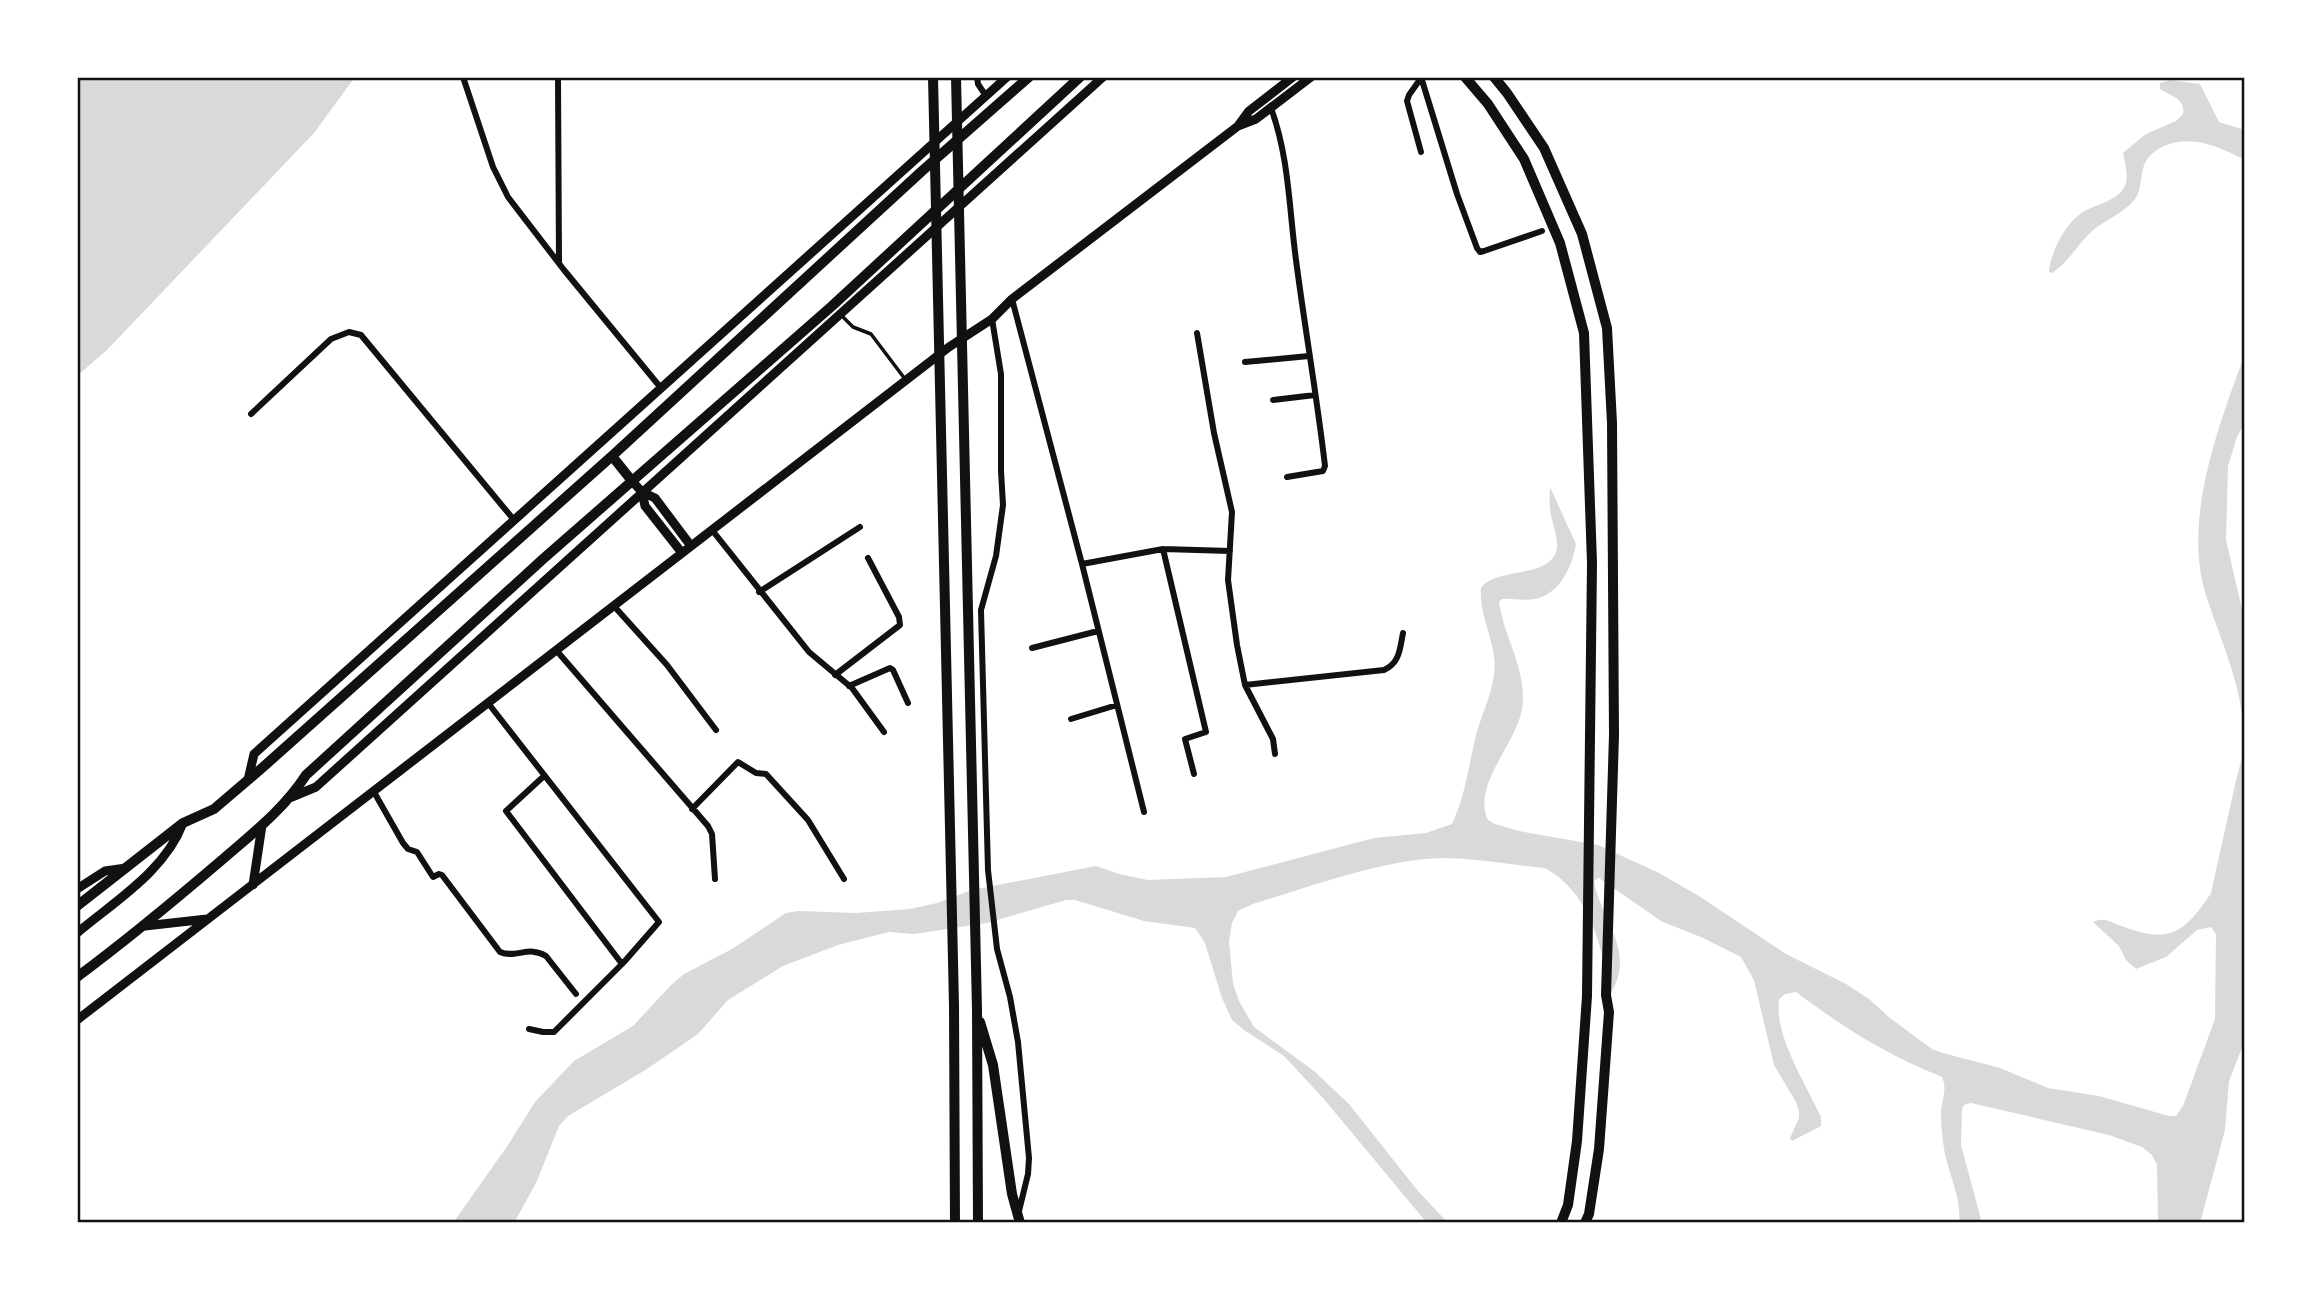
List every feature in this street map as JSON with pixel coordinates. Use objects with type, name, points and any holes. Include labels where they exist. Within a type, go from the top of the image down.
[{"type":"highway","points":[[933,77],[954,1005],[955,1223]]},
{"type":"highway","points":[[956,77],[977,1010],[978,1223]]},
{"type":"highway","points":[[1465,77],[1488,104],[1524,159],[1560,243],[1584,333],[1592,563],[1587,996],[1577,1140],[1568,1205],[1561,1223]]},
{"type":"highway","points":[[1494,77],[1544,148],[1582,234],[1607,328],[1612,424],[1615,735],[1606,995],[1609,1012],[1599,1149],[1589,1214],[1585,1223]]},
{"type":"highway","points":[[977,1010],[993,1065],[1018,1223]]},
{"type":"main road","points":[[248,779],[254,754],[1007,77]]},
{"type":"main road","points":[[77,906],[183,823],[214,809],[612,456],[1029,77]]},
{"type":"main road","points":[[77,977],[145,926],[262,825],[292,797],[306,775],[491,605],[832,306],[1080,77]]},
{"type":"main road","points":[[292,797],[316,787],[1102,77]]},
{"type":"main road","points":[[1238,126],[1249,111],[1293,77]]},
{"type":"main road","points":[[77,1020],[1238,126],[1255,119],[1311,77]]},
{"type":"main road","points":[[601,443],[642,492],[655,498],[691,546]]},
{"type":"main road","points":[[642,492],[645,506],[682,553]]},
{"type":"main road","points":[[77,933],[164,858],[183,823]]},
{"type":"main road","points":[[262,825],[259,858],[265,868],[273,870]]},
{"type":"main road","points":[[253,885],[262,825]]},
{"type":"main road","points":[[77,889],[105,871],[127,868]]},
{"type":"main road","points":[[145,926],[208,919]]},
{"type":"street","points":[[463,77],[493,167],[508,197],[661,388]]},
{"type":"street","points":[[558,77],[559,264]]},
{"type":"street","points":[[977,77],[986,96]]},
{"type":"street","points":[[1421,78],[1407,97],[1421,152]]},
{"type":"street","points":[[1421,78],[1457,194],[1480,252],[1542,231]]},
{"type":"street","points":[[1270,108],[1280,133],[1286,165],[1325,460],[1323,471],[1287,477]]},
{"type":"street","points":[[1012,299],[1144,812]]},
{"type":"street","points":[[992,318],[1002,374],[1003,505],[996,556],[981,610],[988,870],[997,948],[1018,1042],[1029,1158],[1018,1223]]},
{"type":"street","points":[[251,414],[331,339],[349,332],[362,335],[514,520]]},
{"type":"street","points":[[1197,333],[1214,433],[1232,512],[1230,611],[1245,685],[1273,739],[1275,754]]},
{"type":"street","points":[[1245,362],[1310,356]]},
{"type":"street","points":[[1273,400],[1315,395]]},
{"type":"street","points":[[759,592],[860,527]]},
{"type":"street","points":[[712,530],[809,652],[849,686],[884,732]]},
{"type":"street","points":[[1082,564],[1163,549],[1230,551]]},
{"type":"street","points":[[1163,549],[1206,732],[1185,739],[1194,774]]},
{"type":"street","points":[[835,675],[900,625],[899,617],[868,558]]},
{"type":"street","points":[[613,605],[667,665],[716,730]]},
{"type":"street","points":[[1032,648],[1098,631]]},
{"type":"street","points":[[1245,685],[1327,674],[1384,670],[1394,665],[1403,633]]},
{"type":"street","points":[[556,650],[712,834],[715,878]]},
{"type":"street","points":[[849,686],[890,668],[908,703]]},
{"type":"street","points":[[488,703],[659,922],[622,964],[554,1032],[529,1030]]},
{"type":"street","points":[[1071,719],[1117,705]]},
{"type":"street","points":[[692,809],[738,762],[756,774],[766,774],[808,820],[844,879]]},
{"type":"street","points":[[544,776],[506,811],[622,964]]},
{"type":"street","points":[[374,792],[402,843],[417,852],[433,877],[442,875],[500,952],[506,955],[529,950],[540,952],[576,994]]},
{"type":"lane","points":[[841,314],[853,327],[871,334],[906,380]]},
{"type":"shaded area","points":[[77,77],[355,77],[314,133],[107,350],[77,376]]},
{"type":"shaded area","points":[[2170,80],[2200,84],[2219,122],[2245,130],[2245,160],[2216,147],[2196,142],[2185,141],[2161,148],[2145,163],[2135,199],[2092,231],[2063,264],[2052,273],[2049,272],[2059,241],[2073,220],[2084,211],[2110,200],[2125,186],[2127,174],[2123,153],[2146,134],[2176,121],[2183,114],[2180,101],[2160,89],[2160,83]]},
{"type":"shaded area","points":[[2245,354],[2245,422],[2228,466],[2226,540],[2245,622],[2245,1040],[2229,1081],[2225,1130],[2200,1223],[2158,1223],[2157,1165],[2152,1155],[2142,1147],[2109,1135],[1971,1103],[1964,1105],[1962,1109],[1961,1145],[1982,1223],[1959,1223],[1958,1203],[1943,1142],[1942,1077],[1866,1040],[1796,992],[1785,994],[1779,999],[1781,1028],[1792,1060],[1821,1117],[1821,1126],[1792,1141],[1790,1138],[1799,1112],[1774,1065],[1754,980],[1741,957],[1661,921],[1599,878],[1594,881],[1598,896],[1619,951],[1617,980],[1609,996],[1603,960],[1592,924],[1584,907],[1560,879],[1545,868],[1442,858],[1396,863],[1322,882],[1253,904],[1238,911],[1232,923],[1229,941],[1233,984],[1254,1027],[1314,1071],[1349,1104],[1418,1191],[1448,1223],[1427,1223],[1323,1098],[1284,1056],[1232,1020],[1222,998],[1205,943],[1195,928],[1144,921],[1075,900],[1066,900],[987,923],[914,934],[889,932],[838,945],[783,966],[728,1000],[698,1034],[647,1069],[568,1116],[559,1126],[536,1183],[514,1223],[453,1223],[535,1102],[574,1061],[633,1026],[684,974],[732,949],[786,913],[856,913],[910,909],[937,903],[972,890],[1096,866],[1148,880],[1226,877],[1374,838],[1426,833],[1452,824],[1494,676],[1494,656],[1482,606],[1481,588],[1499,577],[1535,569],[1553,557],[1557,542],[1550,509],[1550,487],[1576,544],[1568,570],[1551,592],[1535,599],[1502,599],[1499,602],[1519,668],[1523,695],[1518,722],[1485,793],[1484,807],[1488,820],[1519,831],[1598,845],[1659,873],[1699,896],[1786,954],[1846,984],[1932,1049],[2000,1068],[2048,1088],[2099,1096],[2176,1116],[2183,1106],[2215,1019],[2216,934],[2211,927],[2197,930],[2166,957],[2136,969],[2126,960],[2119,946],[2093,922],[2106,920],[2136,931],[2162,935],[2182,927],[2192,919],[2211,893],[2244,738],[2235,682],[2206,595],[2198,536],[2201,505],[2215,442]]}]
